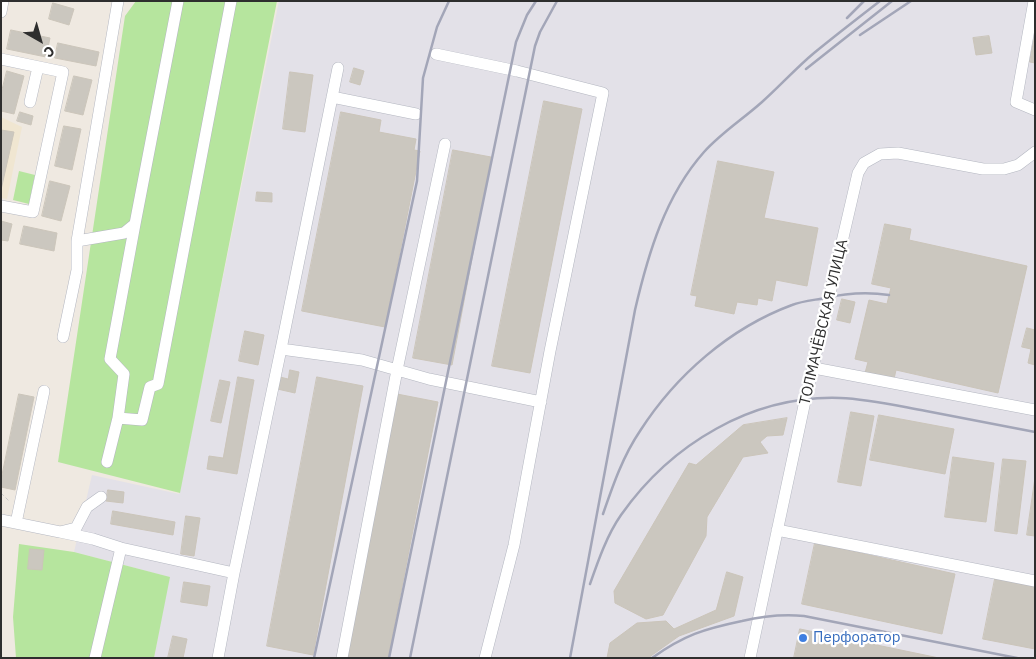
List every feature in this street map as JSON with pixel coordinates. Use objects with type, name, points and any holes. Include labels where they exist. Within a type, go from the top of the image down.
[{"type":"street","points":[[1,12],[3,1]]},
{"type":"street","points":[[63,337],[77,270],[77,241],[118,1]]},
{"type":"street","points":[[108,462],[118,418],[124,374],[110,359],[178,1]]},
{"type":"street","points":[[118,418],[142,420],[150,387],[158,384],[232,1]]},
{"type":"street","points":[[1034,1],[1016,102],[1035,110]]},
{"type":"street","points":[[436,54],[517,71],[603,93],[514,545],[485,658]]},
{"type":"street","points":[[1,59],[63,72],[33,212],[1,206]]},
{"type":"street","points":[[30,102],[38,67]]},
{"type":"street","points":[[218,658],[338,68]]},
{"type":"street","points":[[332,97],[416,114]]},
{"type":"street","points":[[342,658],[397,370],[445,144]]},
{"type":"street","name":"ТОЛМАЧЁВСКАЯ УЛИЦА","points":[[750,658],[858,173],[864,163],[880,154],[898,152],[983,169],[1004,169],[1018,165],[1035,152]]},
{"type":"street","points":[[77,241],[124,233],[135,224]]},
{"type":"street","points":[[281,348],[362,360],[429,379],[541,402]]},
{"type":"street","points":[[814,368],[1035,410]]},
{"type":"street","points":[[16,523],[44,391]]},
{"type":"street","points":[[60,532],[76,528],[87,507],[101,497]]},
{"type":"street","points":[[1,520],[93,539],[121,548],[234,573]]},
{"type":"street","points":[[777,530],[1035,581]]},
{"type":"street","points":[[95,658],[121,548]]},
{"type":"shaded area","points":[[279,1],[1035,1],[1035,658],[154,658],[169,577],[74,552],[92,475],[179,494]]},
{"type":"shaded area","points":[[1,117],[22,127],[7,199],[1,198]]},
{"type":"green space","points":[[136,1],[277,1],[180,493],[58,462],[125,16]]},
{"type":"green space","points":[[19,171],[35,175],[29,204],[13,200]]},
{"type":"green space","points":[[19,544],[74,552],[170,577],[154,658],[16,658],[13,617]]},
{"type":"building","points":[[53,3],[74,9],[69,25],[49,19]]},
{"type":"building","points":[[11,30],[50,38],[46,57],[7,49]]},
{"type":"building","points":[[1035,34],[1035,63],[1030,62]]},
{"type":"building","points":[[989,36],[992,53],[976,55],[973,38]]},
{"type":"building","points":[[58,43],[99,52],[96,66],[55,58]]},
{"type":"building","points":[[354,68],[364,71],[360,85],[350,82]]},
{"type":"building","points":[[7,71],[24,76],[14,114],[1,111],[1,94]]},
{"type":"building","points":[[290,72],[313,75],[305,132],[283,129]]},
{"type":"building","points":[[74,76],[92,80],[83,115],[65,111]]},
{"type":"building","points":[[544,101],[582,109],[530,373],[492,366]]},
{"type":"building","points":[[20,112],[33,116],[31,125],[17,121]]},
{"type":"building","points":[[341,112],[381,120],[379,132],[416,139],[414,150],[420,151],[385,327],[302,311]]},
{"type":"building","points":[[64,126],[81,129],[72,170],[55,166]]},
{"type":"building","points":[[1,130],[14,132],[1,190]]},
{"type":"building","points":[[453,150],[491,157],[452,365],[413,358]]},
{"type":"building","points":[[718,161],[774,172],[764,218],[818,228],[807,286],[776,280],[772,301],[758,298],[757,305],[737,302],[734,314],[695,306],[697,296],[691,295]]},
{"type":"building","points":[[50,181],[70,186],[61,221],[42,216]]},
{"type":"building","points":[[257,192],[272,193],[272,202],[256,201]]},
{"type":"building","points":[[1,221],[12,224],[8,241],[1,240]]},
{"type":"building","points":[[885,224],[911,229],[909,240],[1027,266],[998,393],[896,370],[894,379],[865,373],[868,362],[855,359],[869,300],[887,304],[891,288],[872,284]]},
{"type":"building","points":[[24,226],[57,233],[54,251],[20,244]]},
{"type":"building","points":[[842,299],[855,302],[850,323],[837,320]]},
{"type":"building","points":[[1027,328],[1035,330],[1035,365],[1028,363],[1031,349],[1022,347]]},
{"type":"building","points":[[245,331],[264,335],[258,365],[239,361]]},
{"type":"building","points":[[290,370],[299,372],[295,393],[273,388],[276,376],[288,379]]},
{"type":"building","points":[[238,377],[254,380],[237,474],[207,469],[209,456],[223,458]]},
{"type":"building","points":[[317,377],[363,386],[313,655],[267,646]]},
{"type":"building","points":[[220,380],[230,382],[221,423],[211,421]]},
{"type":"building","points":[[19,394],[34,397],[15,490],[1,487],[1,480]]},
{"type":"building","points":[[397,394],[438,402],[388,658],[345,658]]},
{"type":"building","points":[[851,412],[874,416],[861,486],[838,482]]},
{"type":"building","points":[[879,415],[954,429],[945,474],[870,460]]},
{"type":"building","points":[[787,418],[783,435],[767,436],[760,442],[768,453],[743,457],[707,517],[706,536],[663,615],[646,619],[615,603],[614,591],[689,463],[696,465],[743,425]]},
{"type":"building","points":[[953,457],[994,463],[986,522],[945,517]]},
{"type":"building","points":[[1003,459],[1026,461],[1017,534],[995,531]]},
{"type":"building","points":[[1035,478],[1035,536],[1027,535]]},
{"type":"building","points":[[108,490],[124,492],[123,503],[106,501]]},
{"type":"building","points":[[113,511],[175,522],[173,535],[111,524]]},
{"type":"building","points":[[186,516],[200,518],[194,556],[181,554]]},
{"type":"building","points":[[815,543],[955,574],[942,634],[802,604]]},
{"type":"building","points":[[30,549],[44,550],[42,570],[28,569]]},
{"type":"building","points":[[727,572],[743,577],[734,616],[679,636],[648,658],[607,658],[610,643],[637,623],[666,621],[674,629],[716,610]]},
{"type":"building","points":[[995,579],[1035,587],[1035,649],[983,639]]},
{"type":"building","points":[[184,582],[210,586],[207,606],[181,602]]},
{"type":"building","points":[[800,629],[939,658],[794,658]]},
{"type":"building","points":[[173,636],[187,639],[183,658],[168,658]]},
{"type":"railway","points":[[314,658],[417,181],[423,78],[437,27],[449,1]]},
{"type":"railway","points":[[389,658],[516,42],[527,15],[536,1]]},
{"type":"railway","points":[[410,658],[535,46],[540,32],[557,1]]},
{"type":"railway","points":[[847,18],[864,1]]},
{"type":"railway","points":[[570,658],[635,310],[652,247],[668,207],[690,169],[711,145],[762,102],[814,53],[880,1]]},
{"type":"railway","points":[[806,69],[892,1]]},
{"type":"railway","points":[[860,35],[911,1]]},
{"type":"railway","points":[[603,514],[628,450],[654,410],[688,373],[726,340],[769,315],[796,304],[849,294],[889,295]]},
{"type":"railway","points":[[590,584],[611,531],[641,489],[664,466],[689,446],[716,429],[745,415],[776,405],[807,399],[840,398],[883,403],[1035,432]]},
{"type":"railway","points":[[652,658],[685,638],[705,630],[757,618],[788,615],[804,616],[1017,658]]},
{"type":"place","name":"Перфоратор","points":[[803,638]]}]
